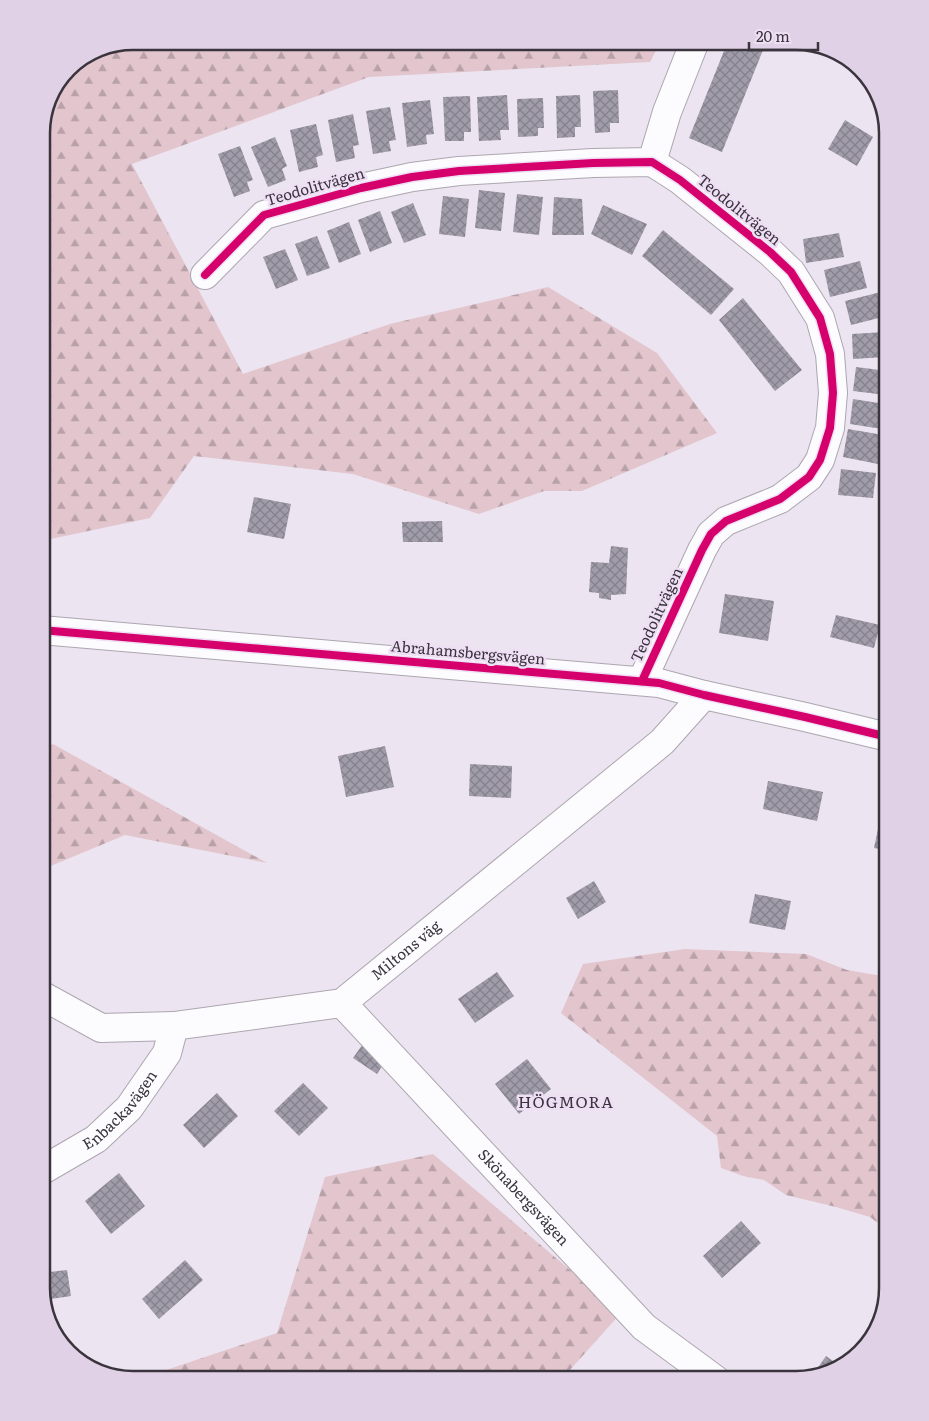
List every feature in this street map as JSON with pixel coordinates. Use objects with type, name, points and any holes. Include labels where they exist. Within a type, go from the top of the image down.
[{"type":"street","points":[[652,162],[667,112],[691,50]]},
{"type":"street","name":"Teodolitvägen","points":[[205,275],[264,215],[360,188],[412,176],[458,171],[593,163],[652,162],[680,180],[770,252],[791,272],[820,318],[830,354],[833,393],[830,428],[820,460],[809,477],[780,499],[726,521],[712,534],[702,550],[642,681]]},
{"type":"street","name":"Abrahamsbergsvägen","points":[[50,631],[659,682],[704,695],[879,736]]},
{"type":"street","name":"Miltons väg","points":[[342,1003],[662,742],[704,695]]},
{"type":"street","points":[[50,1000],[101,1028],[174,1026],[342,1003]]},
{"type":"street","name":"Skönabergsvägen","points":[[342,1003],[644,1327],[704,1371]]},
{"type":"street","name":"Enbackavägen","points":[[50,1166],[96,1139],[129,1108],[166,1053],[174,1026]]},
{"type":"green space","points":[[133,50],[656,50],[650,62],[369,77],[132,164],[243,374],[390,324],[548,287],[657,353],[717,433],[582,491],[544,491],[479,514],[353,474],[194,456],[150,518],[50,539],[50,127],[56,101],[74,74],[101,56]]},
{"type":"green space","points":[[53,744],[267,863],[125,835],[50,866],[50,746]]},
{"type":"green space","points":[[685,949],[806,954],[847,970],[879,975],[879,1224],[870,1217],[786,1195],[764,1180],[743,1176],[721,1168],[717,1136],[561,1013],[583,964]]},
{"type":"green space","points":[[433,1154],[621,1313],[569,1371],[163,1371],[277,1333],[325,1177]]},
{"type":"building","points":[[724,50],[763,50],[722,152],[689,138]]},
{"type":"building","points":[[618,90],[619,123],[610,123],[610,132],[595,133],[593,91]]},
{"type":"building","points":[[507,95],[509,130],[500,130],[501,140],[479,141],[477,97]]},
{"type":"building","points":[[580,95],[581,127],[575,127],[575,137],[557,138],[556,96]]},
{"type":"building","points":[[470,96],[471,132],[464,132],[464,141],[445,141],[443,97]]},
{"type":"building","points":[[543,98],[544,128],[538,128],[538,136],[518,137],[517,99]]},
{"type":"building","points":[[430,100],[434,134],[426,135],[427,144],[407,147],[402,103]]},
{"type":"building","points":[[390,107],[396,140],[389,141],[391,151],[373,154],[366,111]]},
{"type":"building","points":[[353,114],[359,145],[353,146],[355,158],[336,162],[328,120]]},
{"type":"building","points":[[845,120],[873,137],[857,166],[828,149]]},
{"type":"building","points":[[316,124],[323,155],[316,157],[318,167],[299,172],[290,130]]},
{"type":"building","points":[[275,137],[287,166],[282,169],[286,180],[268,187],[251,147]]},
{"type":"building","points":[[240,146],[253,180],[247,182],[250,191],[234,197],[218,154]]},
{"type":"building","points":[[479,190],[505,193],[501,231],[475,228]]},
{"type":"building","points":[[517,194],[543,197],[539,235],[513,232]]},
{"type":"building","points":[[443,196],[469,199],[465,237],[439,234]]},
{"type":"building","points":[[554,197],[582,199],[584,235],[552,235]]},
{"type":"building","points":[[413,203],[426,235],[404,243],[391,212]]},
{"type":"building","points":[[603,205],[647,224],[632,255],[591,234]]},
{"type":"building","points":[[380,211],[392,243],[370,252],[358,220]]},
{"type":"building","points":[[349,222],[361,254],[339,263],[327,231]]},
{"type":"building","points":[[663,230],[734,289],[711,315],[642,256]]},
{"type":"building","points":[[839,233],[844,257],[806,263],[803,239]]},
{"type":"building","points":[[317,236],[330,268],[307,276],[295,244]]},
{"type":"building","points":[[285,249],[298,280],[276,289],[263,257]]},
{"type":"building","points":[[860,261],[867,288],[830,297],[824,270]]},
{"type":"building","points":[[879,292],[879,318],[851,325],[845,301]]},
{"type":"building","points":[[743,298],[802,370],[775,391],[719,320]]},
{"type":"building","points":[[879,332],[879,357],[853,359],[852,334]]},
{"type":"building","points":[[856,367],[879,370],[879,394],[853,391]]},
{"type":"building","points":[[853,399],[879,403],[879,429],[850,424]]},
{"type":"building","points":[[848,429],[879,434],[878,464],[843,457]]},
{"type":"building","points":[[841,469],[876,473],[873,498],[838,495]]},
{"type":"building","points":[[254,497],[291,504],[284,539],[247,532]]},
{"type":"building","points":[[442,521],[443,542],[403,542],[402,522]]},
{"type":"building","points":[[611,546],[628,548],[626,594],[611,595],[611,600],[599,598],[599,593],[589,592],[591,562],[609,563]]},
{"type":"building","points":[[725,594],[774,601],[768,641],[719,633]]},
{"type":"building","points":[[836,615],[879,625],[874,648],[830,637]]},
{"type":"building","points":[[385,746],[394,787],[346,797],[338,756]]},
{"type":"building","points":[[470,764],[512,766],[511,798],[469,796]]},
{"type":"building","points":[[768,781],[823,792],[817,821],[763,809]]},
{"type":"building","points":[[879,824],[879,849],[874,848]]},
{"type":"building","points":[[594,881],[606,902],[578,919],[566,898]]},
{"type":"building","points":[[755,894],[791,901],[785,930],[749,923]]},
{"type":"building","points":[[497,972],[514,996],[475,1023],[458,999]]},
{"type":"building","points":[[365,1041],[388,1057],[377,1074],[353,1058]]},
{"type":"building","points":[[527,1059],[551,1089],[519,1114],[495,1084]]},
{"type":"building","points":[[303,1083],[328,1108],[299,1136],[274,1111]]},
{"type":"building","points":[[217,1093],[238,1116],[204,1148],[183,1125]]},
{"type":"building","points":[[119,1173],[145,1206],[111,1234],[85,1201]]},
{"type":"building","points":[[741,1221],[761,1243],[722,1278],[703,1256]]},
{"type":"building","points":[[185,1260],[203,1280],[159,1319],[142,1299]]},
{"type":"building","points":[[67,1270],[71,1296],[51,1299],[50,1272]]},
{"type":"building","points":[[826,1356],[834,1362],[828,1365],[818,1368]]},
{"type":"cycle path","points":[[205,275],[264,215],[361,188],[412,177],[459,171],[593,163],[652,162],[680,180],[770,252],[791,272],[820,318],[830,354],[833,393],[830,428],[820,460],[809,477],[780,499],[726,521],[711,534],[642,681]]},
{"type":"cycle path","points":[[50,631],[659,683],[879,735]]},
{"type":"district","name":"HÖGMORA","points":[[566,1102]]}]
